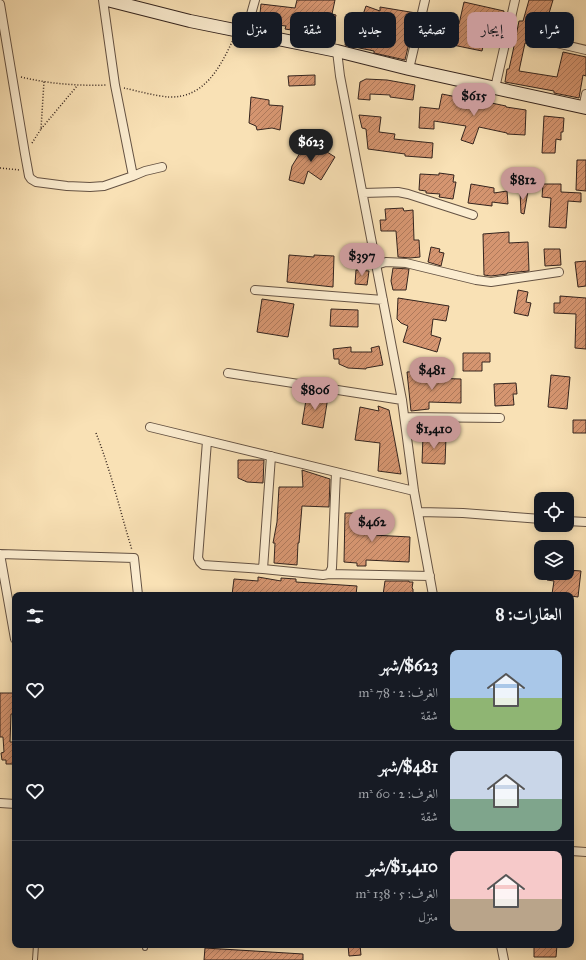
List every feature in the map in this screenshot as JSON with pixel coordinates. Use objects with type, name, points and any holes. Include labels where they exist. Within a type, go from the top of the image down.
[{"type":"main road","points":[[107,0],[190,21],[232,29]]},
{"type":"main road","points":[[282,39],[584,108]]},
{"type":"street","points":[[103,0],[115,85],[133,176]]},
{"type":"street","points":[[250,12],[255,0]]},
{"type":"street","points":[[409,69],[425,0]]},
{"type":"street","points":[[494,88],[515,0]]},
{"type":"street","points":[[0,4],[24,154],[29,176],[36,182],[90,187],[104,186],[145,171],[162,167]]},
{"type":"street","points":[[574,47],[586,50]]},
{"type":"street","points":[[337,51],[340,76],[405,416],[414,491],[433,592]]},
{"type":"street","points":[[584,108],[586,94]]},
{"type":"street","points":[[363,193],[398,192],[473,215]]},
{"type":"street","points":[[376,265],[386,262],[406,263],[476,280],[491,282],[559,272]]},
{"type":"street","points":[[255,290],[383,300]]},
{"type":"street","points":[[228,373],[402,400]]},
{"type":"street","points":[[405,416],[500,418]]},
{"type":"street","points":[[150,427],[414,491]]},
{"type":"street","points":[[208,440],[198,558],[203,565],[323,575],[430,576]]},
{"type":"street","points":[[263,569],[271,456]]},
{"type":"street","points":[[329,574],[332,568],[336,472]]},
{"type":"street","points":[[419,512],[463,513],[534,518]]},
{"type":"street","points":[[574,521],[586,522]]},
{"type":"street","points":[[12,622],[0,554],[134,558],[138,592]]},
{"type":"street","points":[[0,803],[12,804]]},
{"type":"street","points":[[574,851],[586,852]]},
{"type":"street","points":[[502,948],[504,960]]},
{"type":"lane","points":[[35,960],[36,948]]},
{"type":"path","points":[[11,74],[44,82],[78,86],[115,85],[169,97],[182,96],[196,91],[208,82],[232,47]]},
{"type":"path","points":[[41,129],[44,82]]},
{"type":"path","points":[[24,154],[41,129],[78,86]]},
{"type":"path","points":[[0,168],[28,171]]},
{"type":"path","points":[[96,433],[116,494],[134,558]]},
{"type":"building","points":[[297,0],[335,0],[332,12],[290,12],[290,30],[285,29],[286,26],[282,26],[282,12],[260,12],[261,4],[295,8]]},
{"type":"building","points":[[529,0],[553,0],[549,12],[526,12]]},
{"type":"building","points":[[464,2],[504,11],[467,12],[467,48],[459,46],[459,24]]},
{"type":"building","points":[[366,6],[380,11],[380,7],[410,12],[404,12],[404,48],[408,48],[405,60],[360,48],[396,48],[396,12],[364,12]]},
{"type":"building","points":[[525,14],[525,43],[519,71],[557,77],[563,52],[586,57],[586,76],[583,75],[579,98],[554,93],[554,91],[505,82],[513,48],[517,48],[517,31],[519,21],[523,21]]},
{"type":"building","points":[[467,48],[483,48],[482,51]]},
{"type":"building","points":[[315,75],[315,85],[289,86],[288,76]]},
{"type":"building","points":[[366,79],[387,80],[415,85],[413,100],[390,97],[390,95],[370,94],[370,100],[358,99],[360,82]]},
{"type":"building","points":[[442,94],[526,110],[525,135],[507,134],[479,127],[473,144],[461,140],[466,126],[434,121],[434,129],[419,128],[420,107],[439,109]]},
{"type":"building","points":[[251,97],[269,100],[269,105],[283,106],[280,130],[272,128],[257,130],[256,126],[249,123]]},
{"type":"building","points":[[359,115],[381,117],[379,132],[395,134],[394,139],[433,143],[432,158],[405,156],[405,154],[368,149],[366,129],[362,128]]},
{"type":"building","points":[[544,116],[564,118],[561,140],[556,139],[555,153],[542,153]]},
{"type":"building","points":[[308,140],[335,157],[321,180],[308,171],[304,184],[289,180],[292,166]]},
{"type":"building","points":[[577,160],[586,160],[586,191],[576,190]]},
{"type":"building","points":[[439,173],[454,175],[453,182],[456,182],[453,199],[439,197],[440,194],[426,193],[426,191],[419,190],[420,174],[439,175]]},
{"type":"building","points":[[471,184],[494,188],[494,193],[507,191],[508,204],[492,202],[492,206],[468,203]]},
{"type":"building","points":[[543,184],[561,184],[561,192],[581,193],[581,202],[568,201],[566,228],[549,227],[551,198],[542,197]]},
{"type":"building","points":[[520,191],[528,191],[524,214],[521,213]]},
{"type":"building","points":[[403,208],[404,211],[413,210],[414,240],[419,240],[420,257],[398,257],[396,231],[381,231],[380,220],[386,220],[385,209]]},
{"type":"building","points":[[509,232],[509,243],[528,242],[529,271],[491,276],[484,275],[483,234]]},
{"type":"building","points":[[431,247],[440,249],[439,252],[444,253],[441,266],[428,262]]},
{"type":"building","points":[[544,249],[560,249],[561,265],[545,266]]},
{"type":"building","points":[[289,255],[314,257],[314,255],[334,256],[333,287],[287,282]]},
{"type":"building","points":[[586,261],[586,286],[578,287],[575,262]]},
{"type":"building","points":[[393,268],[409,269],[406,290],[393,290],[391,281]]},
{"type":"building","points":[[356,270],[369,271],[367,285],[355,284]]},
{"type":"building","points":[[518,290],[528,292],[526,302],[531,303],[528,316],[514,313]]},
{"type":"building","points":[[560,296],[586,298],[586,349],[575,348],[576,314],[554,313],[554,303],[560,303]]},
{"type":"building","points":[[398,298],[449,306],[446,321],[433,319],[431,335],[441,338],[437,352],[403,342],[408,326],[401,323],[397,319]]},
{"type":"building","points":[[262,299],[294,304],[288,337],[257,332]]},
{"type":"building","points":[[331,309],[358,310],[358,327],[330,326]]},
{"type":"building","points":[[379,346],[383,365],[366,369],[348,368],[339,364],[339,359],[334,359],[333,349],[351,347],[351,352],[372,352],[371,348]]},
{"type":"building","points":[[463,353],[490,353],[490,362],[482,362],[482,371],[463,371]]},
{"type":"building","points":[[426,371],[426,378],[461,379],[461,403],[429,402],[429,409],[411,411],[407,372]]},
{"type":"building","points":[[551,375],[570,377],[567,409],[548,407]]},
{"type":"building","points":[[516,383],[517,394],[513,394],[514,405],[495,406],[494,384]]},
{"type":"building","points":[[307,394],[328,397],[323,428],[302,424]]},
{"type":"building","points":[[378,406],[389,410],[401,474],[378,471],[380,443],[355,440],[360,407],[379,411]]},
{"type":"building","points":[[573,420],[586,420],[586,433],[573,433]]},
{"type":"building","points":[[423,436],[446,437],[445,464],[422,463]]},
{"type":"building","points":[[238,460],[264,460],[263,483],[247,482],[238,478]]},
{"type":"building","points":[[302,470],[330,479],[329,507],[302,506],[297,565],[274,563],[275,543],[273,543],[277,522],[279,487],[303,487]]},
{"type":"building","points":[[345,513],[361,513],[361,518],[373,518],[373,535],[410,537],[409,562],[366,560],[366,566],[357,566],[357,563],[344,562]]},
{"type":"building","points":[[574,570],[581,571],[578,597],[574,596],[574,592],[552,592],[554,581],[547,580],[574,580]]},
{"type":"building","points":[[258,577],[281,581],[281,578],[296,579],[296,582],[357,586],[356,592],[232,592],[234,579],[258,581]]},
{"type":"building","points":[[385,581],[413,582],[413,592],[383,592]]},
{"type":"building","points":[[0,693],[12,693],[10,742],[12,742],[12,764],[6,764],[6,760],[2,760],[1,753],[4,752],[3,737],[0,737]]},
{"type":"building","points":[[205,948],[303,954],[303,960],[204,960]]},
{"type":"building","points":[[348,948],[360,948],[361,955],[349,956]]},
{"type":"building","points":[[534,948],[557,948],[556,957],[534,957]]}]
